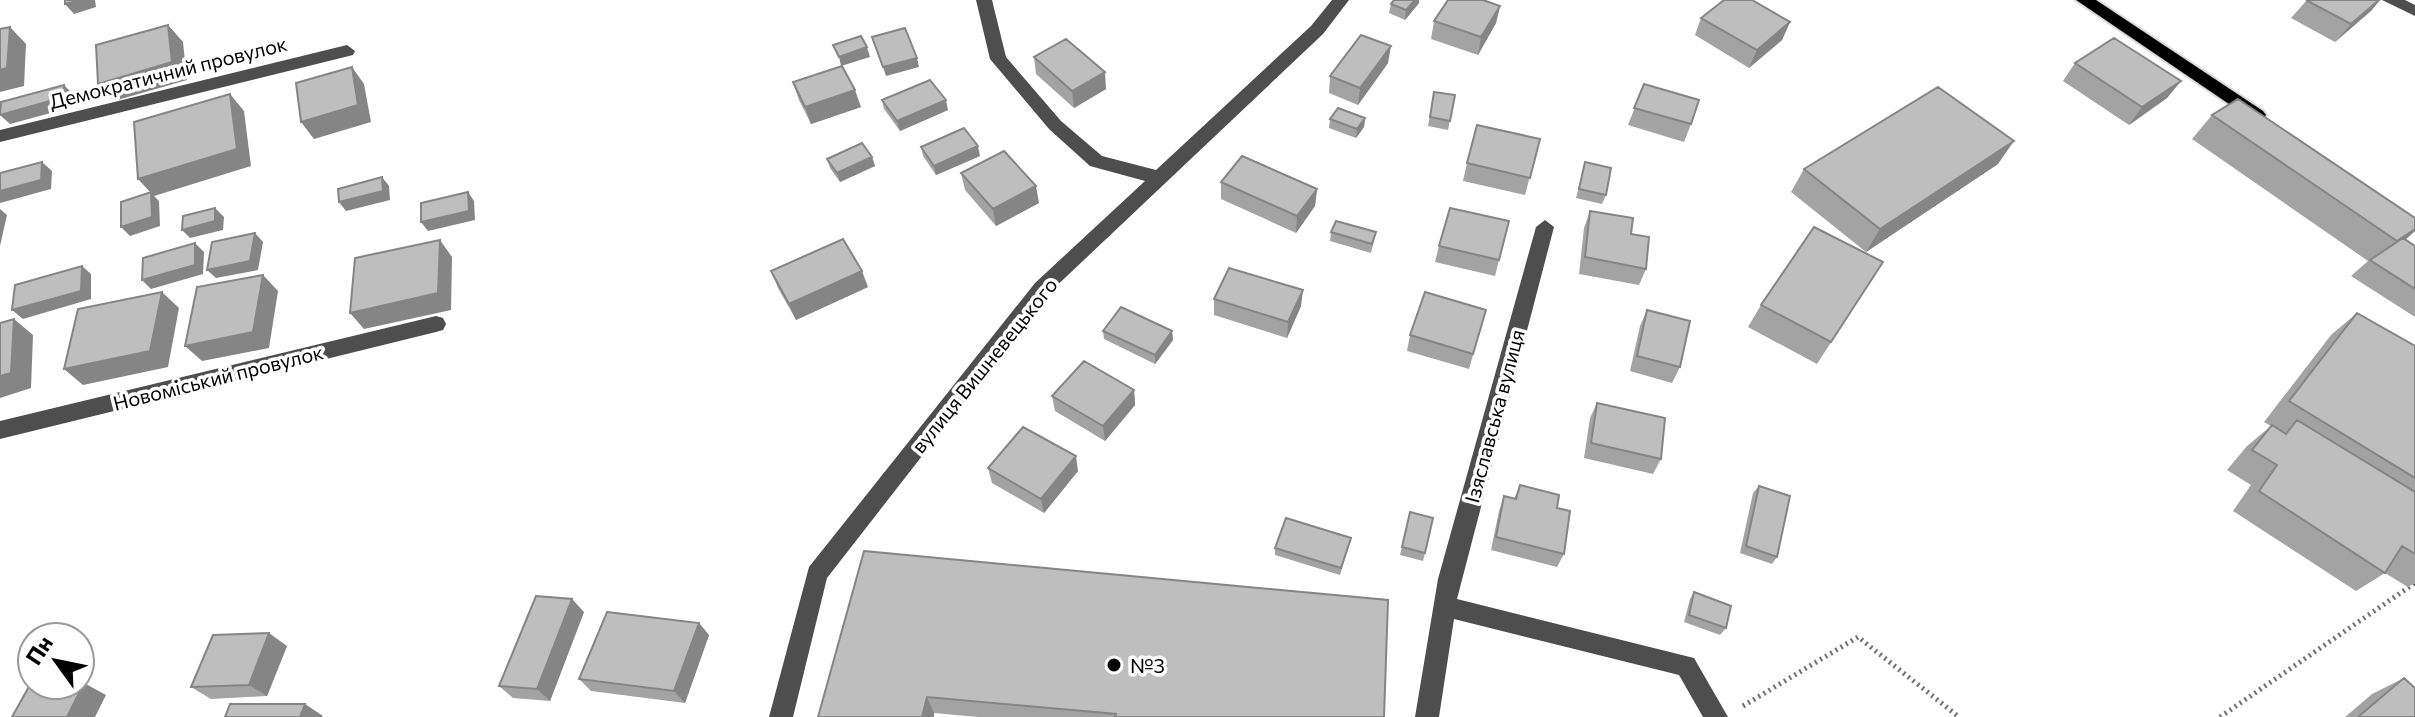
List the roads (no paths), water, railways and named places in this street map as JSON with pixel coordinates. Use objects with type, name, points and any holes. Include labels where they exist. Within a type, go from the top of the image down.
[{"type":"main road","points":[[2084,0],[2270,123]]},
{"type":"street","points":[[984,0],[998,59],[1055,125],[1096,161],[1160,178]]},
{"type":"street","name":"вулиця Вишневецького","points":[[781,717],[817,574],[1042,288],[1317,30],[1341,0]]},
{"type":"street","points":[[2390,0],[2415,11]]},
{"type":"street","name":"Демократичний провулок","points":[[0,136],[347,51]]},
{"type":"street","name":"Ізяславська вулиця","points":[[1427,717],[1449,579],[1545,227]]},
{"type":"street","name":"Новоміський провулок","points":[[0,430],[436,324]]},
{"type":"street","points":[[1445,606],[1686,666],[1727,713]]},
{"type":"place","name":"№3","points":[[1114,665]]}]
